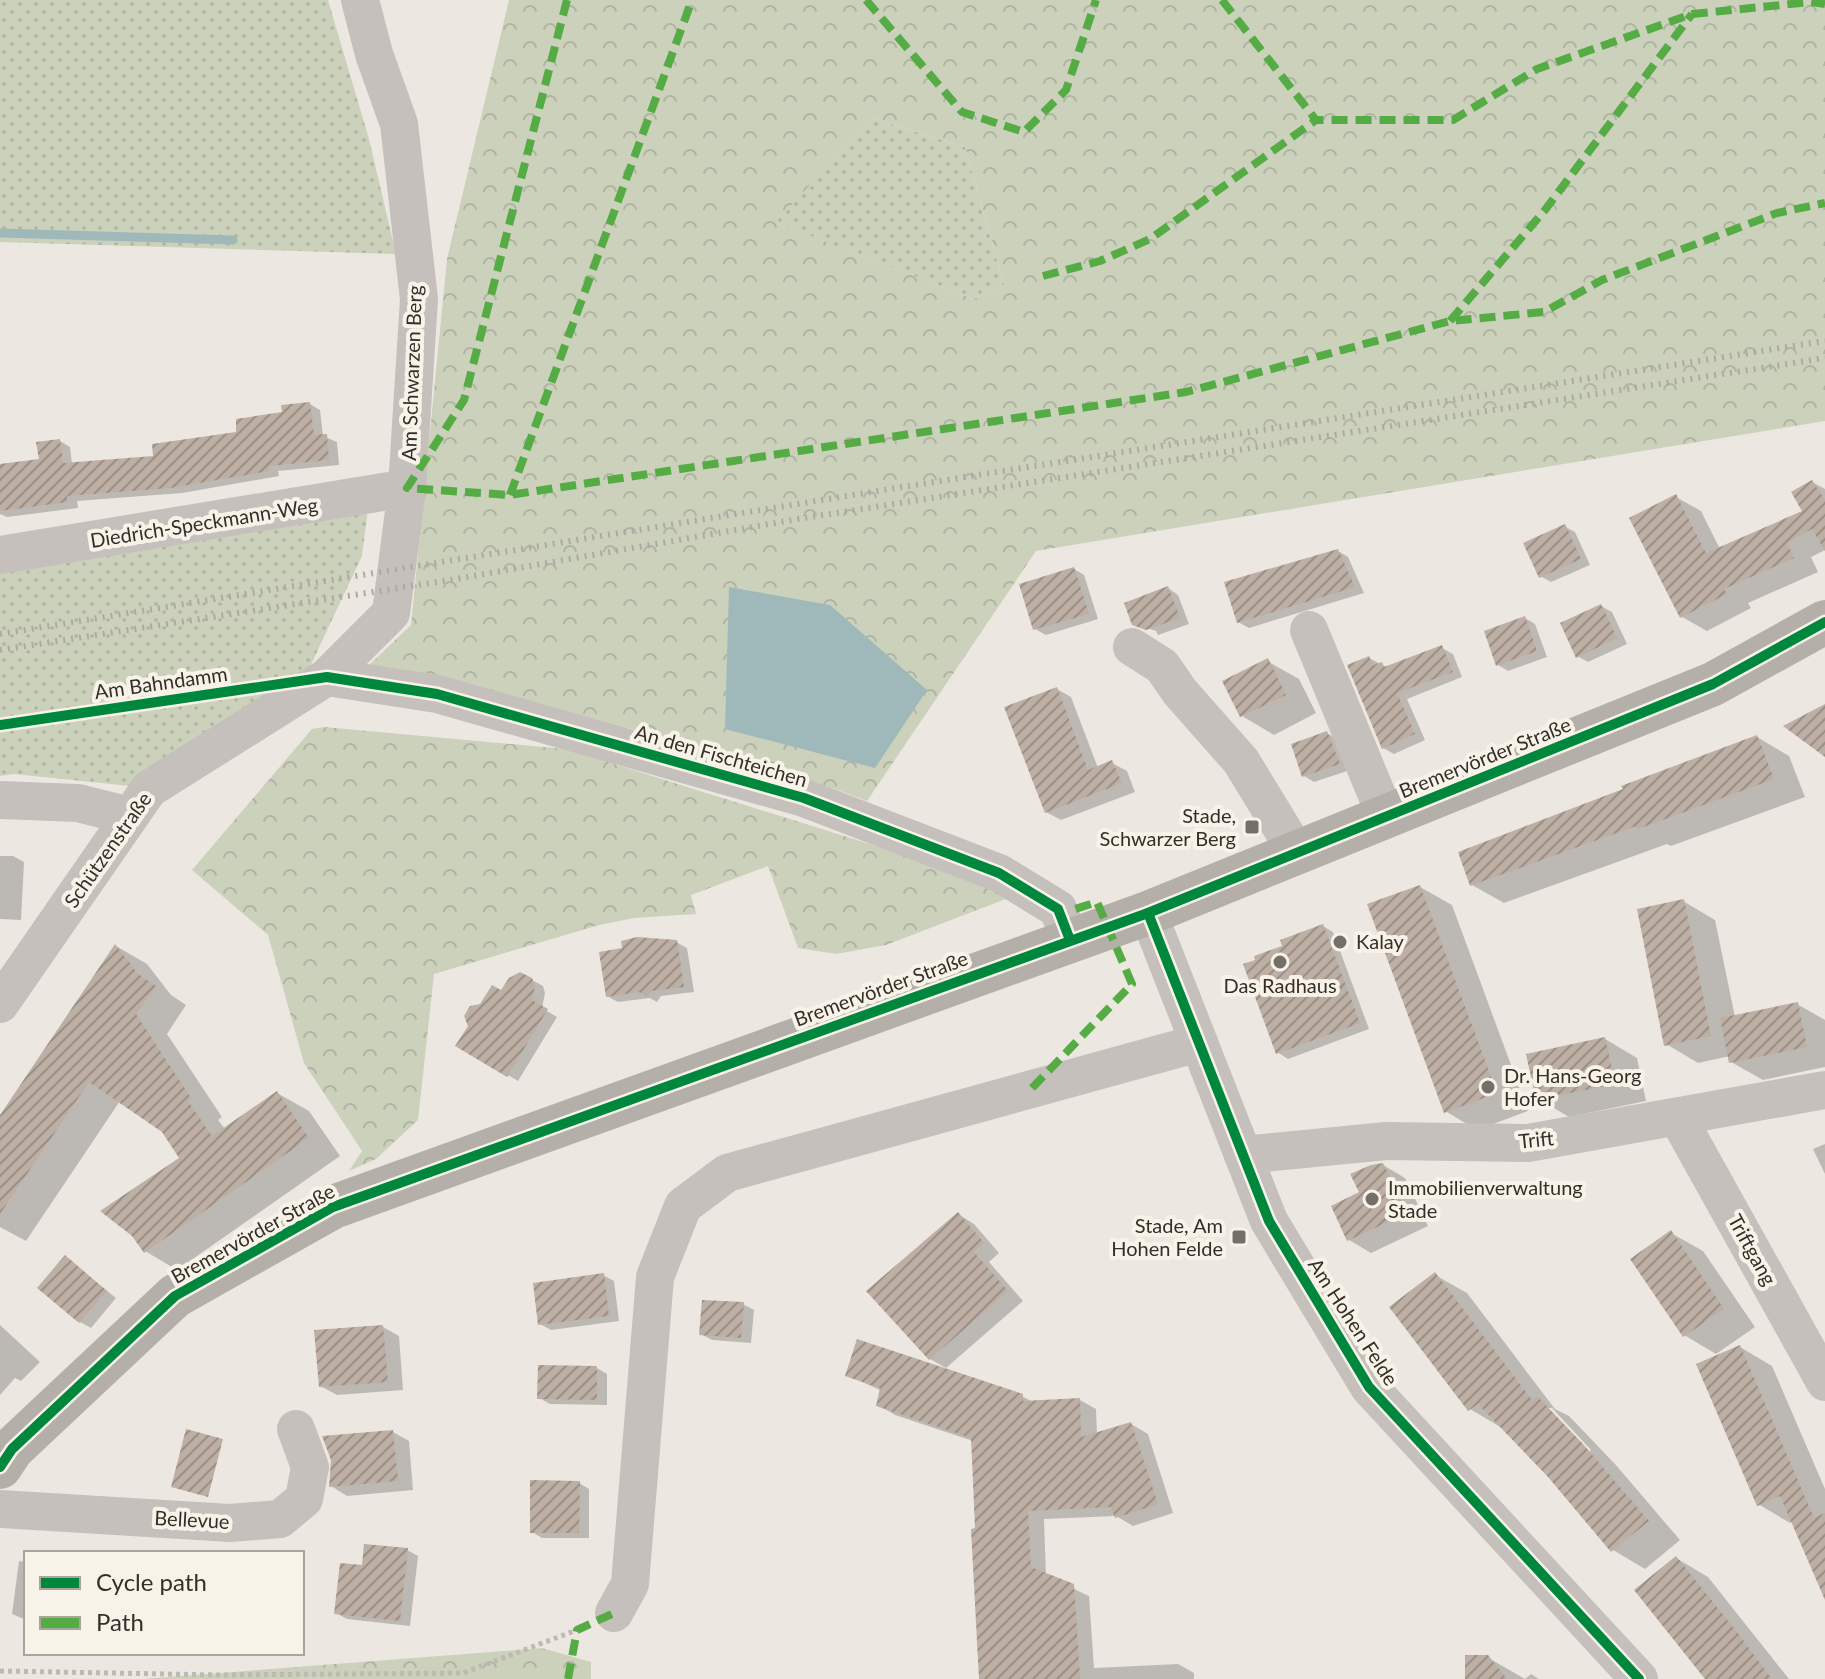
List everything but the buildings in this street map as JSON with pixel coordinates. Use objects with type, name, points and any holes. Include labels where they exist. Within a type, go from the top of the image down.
[{"type":"main road","name":"Bremervörder Straße","points":[[0,1467],[12,1449],[175,1296],[333,1207],[1064,924],[1148,913],[1713,684],[1825,622]]},
{"type":"street","name":"Am Schwarzen Berg","points":[[327,677],[391,613],[407,488],[419,299],[399,124],[365,7]]},
{"type":"street","name":"Diedrich-Speckmann-Weg","points":[[0,555],[407,488]]},
{"type":"street","points":[[1309,630],[1386,817]]},
{"type":"street","points":[[1132,647],[1162,666],[1180,692],[1241,761],[1297,853]]},
{"type":"street","name":"Schützenstraße","points":[[0,1004],[149,789],[327,677]]},
{"type":"street","name":"An den Fischteichen","points":[[327,677],[437,694],[804,798],[999,873],[1064,924]]},
{"type":"street","points":[[0,800],[78,803],[130,816]]},
{"type":"street","name":"Am Hohen Felde","points":[[1148,913],[1269,1221],[1369,1387],[1639,1679]]},
{"type":"street","points":[[614,1613],[630,1584],[655,1277],[683,1206],[727,1173],[1199,1043]]},
{"type":"street","name":"Trift","points":[[1243,1155],[1386,1141],[1528,1143],[1825,1090]]},
{"type":"street","name":"Triftgang","points":[[1678,1118],[1825,1382]]},
{"type":"street","name":"Bellevue","points":[[0,1509],[230,1523],[280,1519],[304,1499],[310,1467],[296,1429]]},
{"type":"path","points":[[0,1671],[221,1677],[463,1673],[577,1630]]},
{"type":"green space","points":[[0,0],[328,0],[369,139],[396,254],[0,242]]},
{"type":"green space","points":[[509,0],[1825,0],[1825,421],[1036,551],[867,801],[772,769],[598,720],[483,691],[367,667],[411,625],[447,259]],"holes":[[[871,118],[965,147],[1004,285],[974,299],[776,222]]]},
{"type":"green space","points":[[871,118],[965,147],[1004,285],[974,299],[775,222]]},
{"type":"green space","points":[[369,501],[362,556],[307,673],[130,786],[14,774],[0,776],[0,560]]},
{"type":"green space","points":[[324,727],[566,749],[1007,887],[1011,897],[886,945],[836,954],[798,948],[768,866],[691,895],[696,914],[634,918],[599,925],[434,974],[418,1120],[376,1159],[349,1171],[362,1151],[304,1063],[268,935],[192,870],[312,729]]},
{"type":"green space","points":[[542,1648],[591,1662],[591,1679],[142,1679]]},
{"type":"water","points":[[729,587],[830,605],[927,690],[875,768],[725,729]]},
{"type":"waterway","points":[[0,233],[233,240]]},
{"type":"railway","points":[[0,634],[1825,341]]},
{"type":"railway","points":[[0,650],[450,580],[798,519],[1825,358]]},
{"type":"marked path","points":[[567,0],[464,400],[407,488],[510,495],[1186,392],[1450,321],[1544,312],[1602,280],[1777,213],[1825,203]]},
{"type":"marked path","points":[[510,495],[692,0]]},
{"type":"marked path","points":[[866,0],[962,112],[1024,132],[1066,90],[1096,0]]},
{"type":"marked path","points":[[1222,0],[1316,120],[1453,120],[1537,69],[1692,14],[1811,2],[1825,4]]},
{"type":"marked path","points":[[1450,321],[1545,210],[1692,14]]},
{"type":"marked path","points":[[1043,276],[1100,261],[1150,239],[1316,120]]},
{"type":"marked path","points":[[1032,1088],[1132,984],[1097,902],[1072,910]]},
{"type":"marked path","points":[[568,1679],[577,1630],[614,1613]]},
{"type":"cycle path","points":[[0,1467],[12,1449],[175,1296],[333,1207],[1148,913],[1713,684],[1825,622]]},
{"type":"cycle path","name":"Am Bahndamm","points":[[0,725],[327,677],[437,694],[804,798],[999,873],[1058,909],[1070,940]]},
{"type":"cycle path","points":[[1148,913],[1269,1221],[1369,1387],[1639,1679]]},
{"type":"place","name":"Stade, Schwarzer Berg","points":[[1252,827]]},
{"type":"place","name":"Kalay","points":[[1340,942]]},
{"type":"place","name":"Das Radhaus","points":[[1280,962]]},
{"type":"place","name":"Dr. Hans-Georg Hofer","points":[[1488,1087]]},
{"type":"place","name":"Immobilienverwaltung Stade","points":[[1372,1199]]},
{"type":"place","name":"Stade, Am Hohen Felde","points":[[1239,1237]]}]
